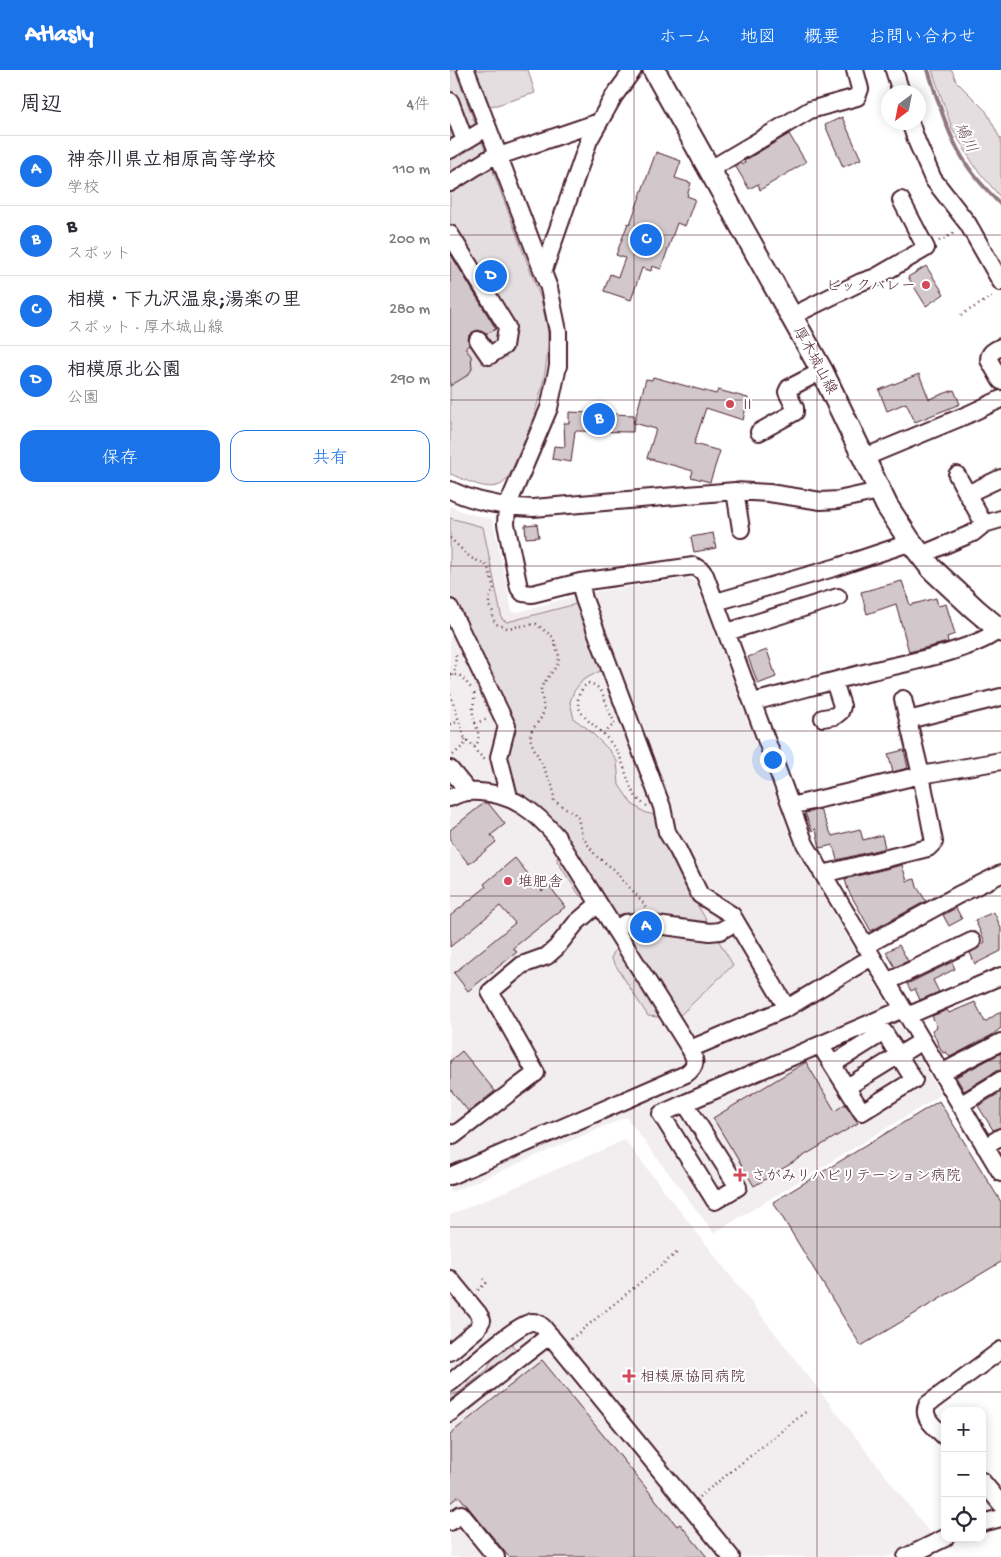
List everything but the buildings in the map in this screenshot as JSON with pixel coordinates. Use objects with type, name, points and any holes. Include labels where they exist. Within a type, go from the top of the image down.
[{"type":"main road","name":"厚木城山線","points":[[654,70],[822,371],[878,490],[915,548],[946,584],[1000,630]]},
{"type":"street","points":[[466,70],[495,157],[549,288],[556,318],[558,366],[549,408],[507,508],[506,524],[519,588],[523,593],[532,594],[580,582],[694,566],[706,574],[805,844],[1001,1173]]},
{"type":"street","points":[[543,272],[589,140],[598,122],[633,70]]},
{"type":"street","points":[[709,170],[810,110],[857,97],[860,89],[855,70]]},
{"type":"street","points":[[894,70],[898,85]]},
{"type":"street","points":[[450,101],[465,141]]},
{"type":"street","points":[[450,183],[495,157],[598,122]]},
{"type":"street","points":[[913,130],[933,178],[968,224],[1001,282]]},
{"type":"street","points":[[450,150],[480,132]]},
{"type":"street","points":[[792,316],[861,282],[876,277],[926,248],[901,200]]},
{"type":"street","points":[[450,234],[507,327],[504,346],[489,356],[478,340]]},
{"type":"street","points":[[1001,346],[992,352],[989,357],[1001,382]]},
{"type":"street","points":[[759,432],[795,412],[795,408],[786,392],[789,388],[822,371]]},
{"type":"street","points":[[863,458],[1001,399]]},
{"type":"street","points":[[957,475],[984,524]]},
{"type":"street","points":[[968,494],[1001,478]]},
{"type":"street","points":[[450,490],[470,499],[507,508],[533,508],[735,491],[769,493],[821,501],[853,498],[878,490]]},
{"type":"street","points":[[735,491],[741,530]]},
{"type":"street","points":[[716,602],[837,567],[903,545],[915,548],[972,533],[984,524],[1001,519]]},
{"type":"street","points":[[580,582],[584,599],[662,807],[667,832],[700,895],[732,915],[786,1008]]},
{"type":"street","points":[[727,632],[838,597]]},
{"type":"street","points":[[450,608],[507,726],[499,757],[509,797]]},
{"type":"street","points":[[752,702],[944,653],[984,639],[1000,630]]},
{"type":"street","points":[[823,718],[835,716],[840,712],[842,706],[834,681]]},
{"type":"street","points":[[908,720],[1001,697]]},
{"type":"street","points":[[822,874],[932,846],[934,842],[903,699]]},
{"type":"street","points":[[451,762],[468,791]]},
{"type":"street","points":[[791,806],[921,775],[1001,762]]},
{"type":"street","points":[[450,798],[468,791],[487,792],[509,797],[525,806],[548,826],[695,1057],[694,1067],[686,1074],[450,1176]]},
{"type":"street","points":[[690,1049],[786,1008],[958,895],[1001,874]]},
{"type":"street","points":[[450,1133],[453,1136],[536,1073],[490,992],[522,965],[547,956],[576,923],[598,904]]},
{"type":"street","points":[[614,930],[625,923],[634,922],[710,932],[720,931],[736,922]]},
{"type":"street","points":[[887,982],[972,942]]},
{"type":"street","points":[[685,1103],[738,1188],[715,1201],[661,1114],[685,1103],[820,1045],[1001,976]]},
{"type":"street","points":[[820,1045],[862,1112],[914,1080],[884,1032],[832,1064]]},
{"type":"street","points":[[847,1087],[922,1041]]},
{"type":"street","points":[[941,1073],[1001,1042]]},
{"type":"street","points":[[960,1104],[1001,1080]]},
{"type":"street","points":[[985,1147],[1001,1137]]},
{"type":"street","points":[[450,1278],[481,1316],[480,1325],[477,1329],[451,1348]]},
{"type":"street","points":[[450,1383],[517,1328],[533,1322],[543,1326],[731,1557]]},
{"type":"street","points":[[477,1329],[493,1348]]},
{"type":"street","points":[[450,1413],[550,1335]]},
{"type":"street","points":[[941,1433],[928,1418],[926,1407],[1001,1350]]},
{"type":"street","points":[[990,1483],[1001,1504]]},
{"type":"street","points":[[450,1522],[461,1514],[496,1557]]},
{"type":"street","points":[[986,1522],[1001,1518]]},
{"type":"street","points":[[906,1557],[941,1540]]},
{"type":"path","points":[[926,248],[968,224]]},
{"type":"path","points":[[961,315],[1001,292]]},
{"type":"path","points":[[450,538],[471,558],[485,564],[490,570],[494,589],[489,599],[489,606],[493,612],[493,619],[496,624],[507,628],[536,624],[553,637],[558,664],[541,689],[544,711],[532,730],[530,737],[532,744],[553,787],[554,801],[574,813],[578,818],[582,836],[596,856],[615,870],[622,881],[645,905],[645,924]]},
{"type":"path","points":[[450,680],[457,662],[456,654]]},
{"type":"path","points":[[451,675],[461,676],[469,684],[474,694],[474,716],[479,739],[474,746]]},
{"type":"path","points":[[633,728],[627,729],[611,717],[602,691],[598,686],[588,684],[583,687],[578,701],[580,710],[590,723],[604,734],[620,758],[632,792],[637,799],[651,808],[662,807]]},
{"type":"path","points":[[450,694],[465,739],[465,744],[451,762]]},
{"type":"path","points":[[450,724],[458,722]]},
{"type":"path","points":[[604,734],[616,722]]},
{"type":"path","points":[[465,739],[474,746],[486,761],[500,764]]},
{"type":"path","points":[[567,1342],[679,1251]]},
{"type":"path","points":[[475,1292],[486,1283],[483,1279]]},
{"type":"path","points":[[694,1502],[808,1410]]},
{"type":"shaded area","points":[[450,70],[455,70],[541,299],[548,334],[545,371],[541,390],[523,444],[508,478],[502,484],[488,487],[450,474]]},
{"type":"shaded area","points":[[474,70],[528,70],[535,93],[497,105],[487,106]]},
{"type":"shaded area","points":[[932,70],[952,70],[956,81],[986,111],[1001,140],[1001,198],[975,167],[952,128]]},
{"type":"shaded area","points":[[450,506],[493,521],[512,611],[515,613],[581,594],[689,578],[696,582],[795,848],[941,1095],[714,1233],[626,1117],[450,1193]]},
{"type":"shaded area","points":[[450,518],[483,527],[502,619],[507,622],[576,604],[604,669],[583,680],[574,691],[570,702],[574,719],[588,729],[610,751],[617,761],[619,785],[632,804],[646,813],[656,815],[695,901],[733,965],[676,1019],[648,1016],[611,958],[623,934],[598,894],[580,896],[557,861],[560,832],[551,817],[516,794],[506,759],[514,725],[450,600]]},
{"type":"shaded area","name":"相模原協同病院","points":[[625,1140],[934,1538],[906,1551],[885,1557],[450,1557],[450,1215]]},
{"type":"shaded area","points":[[511,1344],[519,1353],[450,1408],[450,1395],[457,1394],[488,1369],[492,1359]]},
{"type":"waterway","name":"鳩川","points":[[928,70],[956,147],[975,176],[1001,205]]},
{"type":"place","name":"相模・下九沢温泉;湯楽の里","points":[[646,240]]},
{"type":"place","name":"相模原北公園","points":[[491,276]]},
{"type":"place","name":"ビックバレー","points":[[926,285]]},
{"type":"place","name":"Ⅱ","points":[[730,404]]},
{"type":"place","name":"B","points":[[599,419]]},
{"type":"place","name":"堆肥舎","points":[[508,881]]},
{"type":"place","name":"神奈川県立相原高等学校","points":[[646,927]]},
{"type":"place","name":"さがみリハビリテーション病院","points":[[740,1175]]},
{"type":"place","name":"相模原協同病院","points":[[629,1376]]}]
